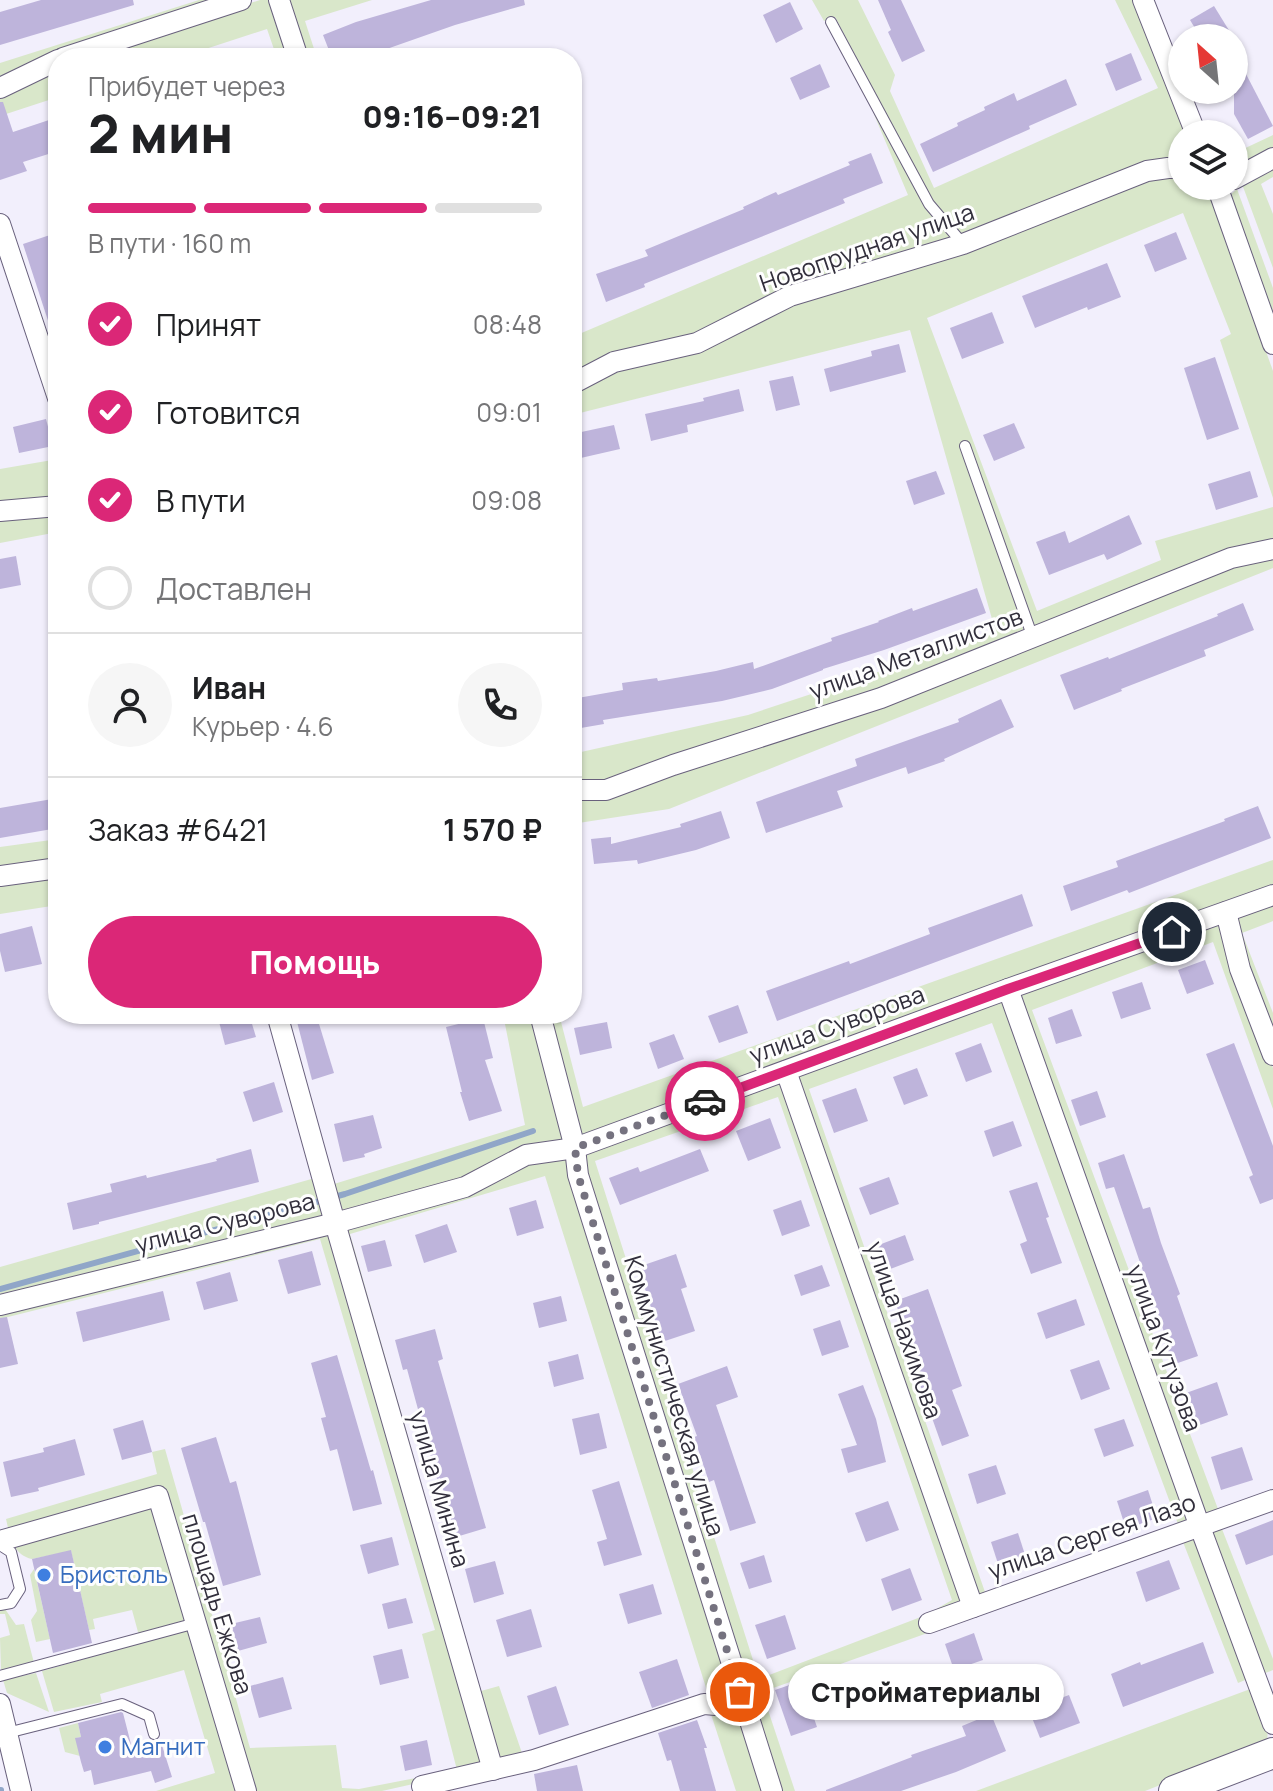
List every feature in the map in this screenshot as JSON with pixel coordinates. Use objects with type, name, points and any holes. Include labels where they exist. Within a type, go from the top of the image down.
[{"type":"main road","points":[[1174,1791],[1273,1753]]},
{"type":"street","points":[[95,48],[241,0]]},
{"type":"street","points":[[279,0],[295,48]]},
{"type":"street","points":[[1143,0],[1190,120]]},
{"type":"street","points":[[0,88],[48,65]]},
{"type":"street","points":[[1248,171],[1273,158]]},
{"type":"street","name":"Новопрудная улица","points":[[582,379],[614,362],[697,343],[790,296],[963,244],[1147,171],[1168,168]]},
{"type":"street","points":[[1222,200],[1273,344]]},
{"type":"street","points":[[0,224],[48,368]]},
{"type":"street","points":[[0,511],[48,507]]},
{"type":"street","name":"улица Металлистов","points":[[582,790],[606,790],[673,765],[881,698],[1231,558],[1273,549]]},
{"type":"street","points":[[0,876],[48,869]]},
{"type":"street","name":"улица Суворова","points":[[0,1305],[335,1223],[465,1187],[526,1155],[575,1148],[1273,895]]},
{"type":"street","points":[[1226,912],[1240,969],[1273,1055]]},
{"type":"street","name":"улица Кутузова","points":[[1008,989],[1273,1724]]},
{"type":"street","name":"улица Минина","points":[[280,1024],[493,1770]]},
{"type":"street","name":"Коммунистическая улица","points":[[543,1024],[575,1148],[578,1175],[772,1791]]},
{"type":"street","name":"улица Нахимова","points":[[786,1071],[973,1607]]},
{"type":"street","name":"площадь Ежкова","points":[[0,1543],[158,1496],[246,1791]]},
{"type":"street","name":"улица Сергея Лазо","points":[[929,1623],[1273,1500]]},
{"type":"street","points":[[0,1704],[21,1791]]},
{"type":"street","points":[[422,1786],[534,1760],[704,1704],[746,1710]]},
{"type":"lane","points":[[831,22],[929,204],[963,244]]},
{"type":"lane","points":[[965,446],[1033,638]]},
{"type":"lane","points":[[0,1543],[11,1552],[20,1589],[11,1603],[0,1605]]},
{"type":"lane","points":[[0,1676],[196,1623]]},
{"type":"lane","points":[[7,1733],[122,1704],[149,1716],[154,1734]]},
{"type":"green space","points":[[199,0],[223,0],[96,48],[48,48],[48,66],[0,84],[0,63]]},
{"type":"green space","points":[[260,0],[274,0],[290,48],[274,48],[267,29],[209,48],[109,48]]},
{"type":"green space","points":[[283,0],[372,0],[305,21],[314,48],[300,48]]},
{"type":"green space","points":[[812,0],[858,0],[895,75],[890,91],[934,188],[1158,88],[1115,0],[1135,0],[1168,83],[1168,104],[1176,104],[1182,120],[1168,120],[1168,165],[964,238],[932,201],[835,17],[824,21]]},
{"type":"green space","points":[[48,70],[48,100],[0,116],[0,93]]},
{"type":"green space","points":[[873,112],[924,205],[955,241],[696,338],[582,375],[582,333],[908,195]]},
{"type":"green space","points":[[1273,135],[1273,149],[1248,161],[1248,147]]},
{"type":"green space","points":[[1273,166],[1273,177],[1261,184],[1273,214],[1273,268],[1248,200],[1248,181]]},
{"type":"green space","points":[[1168,174],[1168,200],[1212,200],[1273,371],[1273,498],[1220,340],[1231,334],[1183,213],[927,318],[1037,611],[1161,560],[1155,541],[1273,507],[1273,541],[1036,629],[1027,609],[1028,633],[880,694],[604,785],[582,785],[582,752],[748,715],[996,633],[910,330],[582,412],[582,386],[616,367],[792,301],[1149,175]]},
{"type":"green space","points":[[1230,200],[1241,200],[1273,288],[1273,318]]},
{"type":"green space","points":[[48,461],[48,503],[0,507],[0,469]]},
{"type":"green space","points":[[48,511],[48,534],[0,543],[0,515]]},
{"type":"green space","points":[[1273,554],[1273,568],[669,809],[582,822],[582,796],[607,796],[1234,563]]},
{"type":"green space","points":[[48,840],[48,863],[0,869],[0,847]]},
{"type":"green space","points":[[1273,860],[1273,888],[578,1140],[548,1024],[562,1024],[583,1107]]},
{"type":"green space","points":[[48,875],[48,907],[0,914],[0,882]]},
{"type":"green space","points":[[1273,900],[1273,921],[1242,933],[1273,1013],[1273,1045],[1233,915]]},
{"type":"green space","points":[[1224,918],[1235,970],[1273,1068],[1273,1109],[1213,942],[1032,1010],[1218,1509],[1273,1489],[1273,1495],[1203,1521],[1014,993]]},
{"type":"green space","points":[[1006,996],[1193,1525],[975,1601],[792,1076]],"holes":[[[992,1023],[1178,1524],[985,1592],[809,1089]]]},
{"type":"green space","points":[[269,1024],[276,1024],[328,1218],[0,1299],[0,1267],[315,1178]]},
{"type":"green space","points":[[505,1024],[539,1024],[571,1142],[465,1182],[342,1215],[334,1184],[525,1125]]},
{"type":"green space","points":[[785,1078],[968,1604],[1196,1534],[1250,1678],[1238,1683],[1183,1542],[762,1692],[795,1791],[777,1791],[584,1174],[582,1151]],"holes":[[[778,1097],[952,1600],[926,1615],[759,1679],[595,1161]]]},
{"type":"green space","points":[[571,1154],[737,1701],[495,1764],[341,1227],[528,1160]],"holes":[[[545,1176],[708,1694],[523,1756],[499,1686],[481,1691],[350,1234]]]},
{"type":"green space","points":[[331,1229],[489,1767],[382,1791],[156,1791],[215,1773],[184,1670],[100,1694],[102,1702],[54,1712],[42,1671],[141,1643],[132,1610],[93,1619],[95,1629],[89,1630],[71,1551],[32,1559],[26,1557],[13,1544],[6,1519],[157,1474],[152,1452],[165,1449],[250,1748],[336,1745],[342,1788],[359,1789],[457,1770],[422,1634],[435,1630],[320,1239],[0,1319],[0,1310]]},
{"type":"green space","points":[[1220,1524],[1273,1659],[1273,1670],[1260,1675],[1206,1529]]},
{"type":"green space","points":[[34,1569],[50,1639],[36,1642],[31,1620],[37,1611],[30,1575]]},
{"type":"green space","points":[[5,1609],[16,1625],[24,1624],[34,1663],[1,1671],[0,1638],[10,1635],[5,1614],[0,1614],[0,1610]]},
{"type":"green space","points":[[36,1673],[49,1712],[7,1693],[3,1680]]},
{"type":"green space","points":[[1253,1688],[1268,1727],[1267,1743],[1145,1791],[976,1791]]},
{"type":"green space","points":[[709,1708],[744,1717],[768,1791],[736,1791]]},
{"type":"green space","points":[[78,1723],[81,1737],[76,1738],[80,1756],[65,1752],[59,1728]]},
{"type":"building","points":[[41,0],[133,0],[134,5],[0,45],[0,12]]},
{"type":"building","points":[[431,0],[524,0],[525,5],[389,48],[328,48],[323,35]]},
{"type":"building","points":[[878,0],[901,0],[925,51],[902,62]]},
{"type":"building","points":[[790,2],[803,29],[776,43],[763,15]]},
{"type":"building","points":[[1214,6],[1225,24],[1192,24],[1190,20]]},
{"type":"building","points":[[1131,53],[1142,80],[1116,91],[1105,64]]},
{"type":"building","points":[[820,64],[830,87],[800,100],[790,78]]},
{"type":"building","points":[[1248,78],[1273,126],[1248,139],[1248,120],[1237,120],[1234,104],[1248,104]]},
{"type":"building","points":[[1066,79],[1077,105],[933,172],[920,144],[1014,93],[1017,101]]},
{"type":"building","points":[[0,102],[3,102],[13,132],[48,120],[48,154],[23,162],[27,171],[0,180]]},
{"type":"building","points":[[871,153],[883,183],[843,199],[845,203],[606,302],[596,274],[648,256],[645,250],[744,209],[776,192],[778,195],[850,165],[848,162]]},
{"type":"building","points":[[1176,232],[1187,259],[1155,272],[1144,245]]},
{"type":"building","points":[[48,236],[48,321],[23,244]]},
{"type":"building","points":[[1107,263],[1121,297],[1035,328],[1022,296]]},
{"type":"building","points":[[992,312],[1004,343],[962,359],[950,328]]},
{"type":"building","points":[[899,344],[906,372],[830,392],[824,369],[872,356],[871,351]]},
{"type":"building","points":[[1215,357],[1239,429],[1207,440],[1184,368]]},
{"type":"building","points":[[793,376],[800,405],[776,411],[769,381]]},
{"type":"building","points":[[739,389],[744,411],[687,425],[688,432],[651,441],[645,414],[704,401],[703,398]]},
{"type":"building","points":[[46,419],[48,447],[19,453],[13,427]]},
{"type":"building","points":[[1014,423],[1025,448],[994,461],[983,435]]},
{"type":"building","points":[[614,425],[620,449],[582,458],[582,432]]},
{"type":"building","points":[[936,471],[945,494],[914,505],[906,481]]},
{"type":"building","points":[[1250,471],[1258,497],[1216,510],[1208,484]]},
{"type":"building","points":[[1129,515],[1142,544],[1107,560],[1104,554],[1049,575],[1036,542],[1065,531],[1069,543]]},
{"type":"building","points":[[16,556],[21,585],[0,589],[0,559]]},
{"type":"building","points":[[977,588],[986,613],[772,689],[722,701],[603,720],[604,724],[582,728],[582,697],[623,690],[622,683],[657,678],[658,681],[753,662],[754,669],[912,608],[913,611]]},
{"type":"building","points":[[1243,603],[1254,630],[1204,650],[1206,656],[1074,710],[1060,675],[1109,659]]},
{"type":"building","points":[[1001,699],[1014,727],[945,761],[908,774],[906,767],[837,791],[843,807],[766,833],[756,802],[857,766],[855,759],[959,722],[958,719]]},
{"type":"building","points":[[48,800],[48,830],[0,838],[0,808]]},
{"type":"building","points":[[1258,806],[1271,838],[1129,893],[1127,890],[1071,911],[1063,886],[1118,867],[1116,861]]},
{"type":"building","points":[[721,811],[730,838],[638,864],[637,860],[594,864],[591,839],[611,837],[611,844],[681,827],[680,824]]},
{"type":"building","points":[[1022,894],[1033,926],[777,1021],[766,991],[930,934],[928,928]]},
{"type":"building","points":[[32,926],[42,964],[5,972],[0,934]]},
{"type":"building","points":[[1205,960],[1214,984],[1187,994],[1178,970]]},
{"type":"building","points":[[1142,982],[1151,1009],[1121,1019],[1112,992]]},
{"type":"building","points":[[738,1005],[748,1033],[719,1043],[708,1016]]},
{"type":"building","points":[[1072,1009],[1082,1036],[1056,1044],[1048,1018]]},
{"type":"building","points":[[607,1022],[612,1048],[580,1055],[574,1028]]},
{"type":"building","points":[[220,1024],[252,1024],[256,1037],[225,1045]]},
{"type":"building","points":[[298,1024],[319,1024],[334,1073],[312,1080]]},
{"type":"building","points":[[484,1024],[493,1058],[485,1060],[502,1111],[469,1121],[446,1027]]},
{"type":"building","points":[[674,1034],[684,1059],[658,1069],[649,1043]]},
{"type":"building","points":[[981,1043],[992,1072],[966,1082],[955,1053]]},
{"type":"building","points":[[1234,1043],[1273,1146],[1273,1199],[1260,1204],[1249,1177],[1253,1175],[1206,1054]]},
{"type":"building","points":[[917,1068],[928,1096],[904,1105],[893,1077]]},
{"type":"building","points":[[274,1082],[283,1112],[253,1122],[243,1092]]},
{"type":"building","points":[[856,1088],[868,1121],[834,1133],[822,1100]]},
{"type":"building","points":[[1097,1091],[1106,1117],[1080,1126],[1071,1100]]},
{"type":"building","points":[[373,1115],[382,1148],[364,1154],[365,1157],[343,1162],[334,1124]]},
{"type":"building","points":[[770,1118],[781,1148],[748,1161],[736,1131]]},
{"type":"building","points":[[1013,1121],[1022,1146],[993,1157],[984,1131]]},
{"type":"building","points":[[251,1149],[259,1182],[73,1230],[67,1203],[112,1192],[110,1184],[217,1161]]},
{"type":"building","points":[[700,1149],[709,1171],[620,1205],[609,1178],[638,1167],[640,1172]]},
{"type":"building","points":[[1124,1154],[1143,1209],[1150,1207],[1198,1356],[1172,1365],[1161,1333],[1164,1332],[1114,1187],[1106,1189],[1098,1163]]},
{"type":"building","points":[[889,1177],[899,1204],[870,1215],[859,1188]]},
{"type":"building","points":[[1037,1182],[1062,1263],[1031,1274],[1020,1244],[1027,1241],[1009,1191]]},
{"type":"building","points":[[536,1200],[544,1228],[517,1236],[509,1208]]},
{"type":"building","points":[[801,1200],[810,1226],[782,1236],[773,1210]]},
{"type":"building","points":[[447,1224],[457,1252],[424,1263],[415,1235]]},
{"type":"building","points":[[905,1235],[914,1260],[885,1271],[876,1246]]},
{"type":"building","points":[[385,1240],[392,1266],[368,1272],[361,1246]]},
{"type":"building","points":[[312,1251],[321,1285],[288,1294],[278,1260]]},
{"type":"building","points":[[676,1254],[687,1287],[681,1289],[695,1331],[662,1342],[638,1267]]},
{"type":"building","points":[[822,1265],[830,1286],[801,1296],[794,1275]]},
{"type":"building","points":[[230,1272],[238,1301],[204,1310],[196,1282]]},
{"type":"building","points":[[928,1289],[962,1386],[952,1390],[969,1436],[942,1446],[911,1359],[914,1358],[895,1301]]},
{"type":"building","points":[[163,1291],[170,1320],[83,1342],[76,1312]]},
{"type":"building","points":[[561,1296],[567,1321],[539,1328],[533,1303]]},
{"type":"building","points":[[1076,1299],[1085,1325],[1046,1339],[1037,1313]]},
{"type":"building","points":[[7,1317],[18,1364],[0,1368],[0,1318]]},
{"type":"building","points":[[840,1320],[849,1347],[822,1356],[813,1329]]},
{"type":"building","points":[[435,1329],[443,1359],[438,1361],[486,1528],[456,1537],[407,1369],[403,1370],[395,1340]]},
{"type":"building","points":[[578,1354],[584,1379],[554,1387],[548,1362]]},
{"type":"building","points":[[337,1355],[382,1504],[353,1511],[337,1449],[330,1451],[321,1418],[326,1417],[311,1363]]},
{"type":"building","points":[[1099,1360],[1110,1389],[1081,1400],[1070,1370]]},
{"type":"building","points":[[727,1366],[738,1397],[716,1405],[756,1523],[730,1531],[714,1480],[709,1482],[694,1437],[697,1436],[678,1384]]},
{"type":"building","points":[[1217,1382],[1228,1415],[1197,1426],[1186,1393]]},
{"type":"building","points":[[863,1385],[876,1419],[886,1462],[848,1473],[841,1449],[857,1445],[838,1394]]},
{"type":"building","points":[[599,1413],[607,1448],[580,1455],[572,1419]]},
{"type":"building","points":[[1124,1419],[1134,1446],[1104,1457],[1094,1429]]},
{"type":"building","points":[[143,1420],[152,1452],[122,1460],[113,1429]]},
{"type":"building","points":[[216,1437],[230,1483],[236,1481],[261,1575],[223,1586],[181,1448]]},
{"type":"building","points":[[75,1439],[85,1475],[11,1497],[3,1462],[44,1452],[43,1448]]},
{"type":"building","points":[[1242,1447],[1253,1480],[1221,1490],[1211,1457]]},
{"type":"building","points":[[996,1465],[1006,1494],[977,1504],[968,1474]]},
{"type":"building","points":[[619,1481],[642,1555],[604,1566],[597,1542],[607,1539],[592,1490]]},
{"type":"building","points":[[1148,1490],[1157,1518],[1126,1529],[1117,1501]]},
{"type":"building","points":[[888,1501],[899,1530],[866,1542],[855,1513]]},
{"type":"building","points":[[1273,1520],[1273,1555],[1246,1565],[1235,1535]]},
{"type":"building","points":[[1018,1533],[1028,1564],[1001,1573],[991,1542]]},
{"type":"building","points":[[392,1537],[399,1565],[368,1574],[360,1545]]},
{"type":"building","points":[[71,1550],[92,1643],[53,1653],[32,1559]]},
{"type":"building","points":[[764,1555],[772,1582],[749,1589],[740,1563]]},
{"type":"building","points":[[1169,1560],[1180,1589],[1146,1602],[1136,1572]]},
{"type":"building","points":[[495,1561],[504,1594],[474,1603],[465,1569]]},
{"type":"building","points":[[910,1568],[922,1600],[892,1611],[881,1579]]},
{"type":"building","points":[[653,1584],[662,1614],[628,1624],[619,1594]]},
{"type":"building","points":[[406,1598],[413,1623],[388,1629],[382,1604]]},
{"type":"building","points":[[531,1609],[542,1647],[507,1657],[496,1620]]},
{"type":"building","points":[[785,1615],[796,1649],[767,1659],[755,1625]]},
{"type":"building","points":[[260,1617],[267,1643],[238,1651],[231,1624]]},
{"type":"building","points":[[974,1633],[983,1660],[954,1670],[945,1644]]},
{"type":"building","points":[[1203,1642],[1214,1673],[1123,1707],[1111,1674]]},
{"type":"building","points":[[402,1649],[409,1678],[380,1685],[373,1656]]},
{"type":"building","points":[[677,1659],[689,1695],[652,1708],[639,1672]]},
{"type":"building","points":[[283,1677],[292,1709],[259,1718],[250,1686]]},
{"type":"building","points":[[801,1681],[817,1727],[791,1736],[775,1690]]},
{"type":"building","points":[[556,1686],[569,1725],[539,1735],[527,1696]]},
{"type":"building","points":[[1069,1695],[1080,1723],[1040,1738],[1029,1710]]},
{"type":"building","name":"Магнит","points":[[121,1712],[132,1748],[160,1739],[172,1777],[155,1783],[151,1771],[94,1785],[91,1770],[84,1772],[81,1762],[75,1738],[81,1737],[78,1723]]},
{"type":"building","points":[[991,1714],[1006,1751],[901,1791],[826,1791],[911,1755],[966,1736],[962,1726]]},
{"type":"building","points":[[697,1720],[707,1748],[704,1748],[716,1791],[680,1791],[671,1760],[667,1761],[658,1733]]},
{"type":"building","points":[[427,1740],[432,1765],[405,1771],[400,1746]]},
{"type":"building","points":[[577,1765],[583,1791],[537,1791],[534,1774]]},
{"type":"waterway","points":[[0,1289],[345,1194],[533,1131]]},
{"type":"way so far","points":[[705,1101],[575,1148],[578,1175],[740,1692]]},
{"type":"place","name":"Бристоль","points":[[44,1575]]},
{"type":"place","name":"Стройматериалы","points":[[740,1692]]},
{"type":"place","name":"Магнит","points":[[105,1747]]},
{"type":"route","points":[[705,1101],[1172,932]]}]
